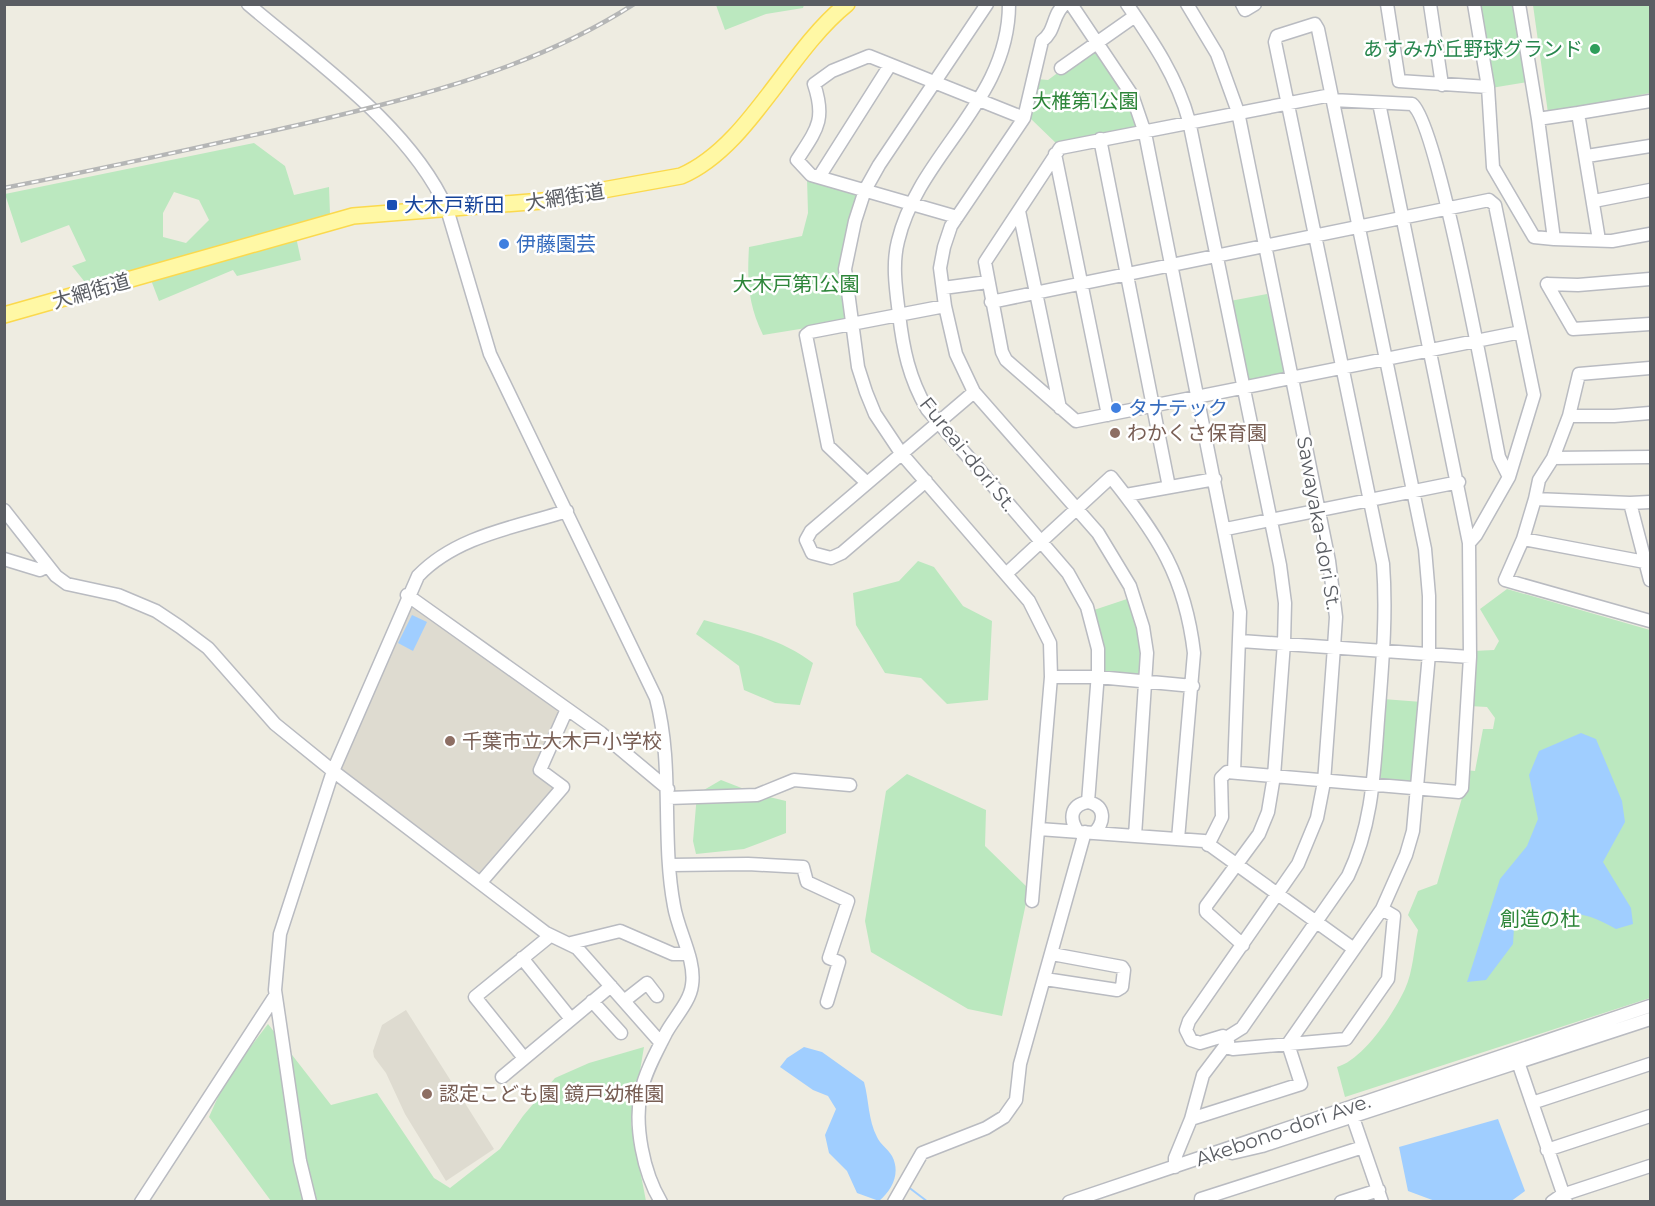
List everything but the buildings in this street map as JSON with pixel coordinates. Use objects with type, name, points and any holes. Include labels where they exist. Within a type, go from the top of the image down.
[{"type":"main road","name":"大網街道","points":[[4,315],[333,221],[380,212],[542,201],[669,180],[693,171],[721,150],[820,28],[847,4]]},
{"type":"street","points":[[248,4],[384,123],[433,182],[447,209],[490,354],[656,698],[662,723],[674,905],[692,972],[690,994],[662,1043],[641,1090],[639,1107],[647,1173],[661,1202]]},
{"type":"street","points":[[987,4],[879,165],[865,190],[849,244],[845,269],[851,323],[866,392],[875,414],[901,453],[1029,601],[1040,618],[1050,643],[1051,677],[1032,901]]},
{"type":"street","name":"Fureai-dori St.","points":[[1009,4],[1006,42],[999,64],[980,100],[912,204],[897,243],[895,269],[899,315],[907,365],[915,388],[937,423],[1068,573],[1087,607],[1098,650],[1088,802]]},
{"type":"street","points":[[1065,4],[1058,10],[1051,35],[1042,41],[1024,118],[957,217],[944,247],[940,268],[945,306],[956,354],[974,392],[1098,533],[1130,585],[1143,627],[1147,653],[1135,836]]},
{"type":"street","points":[[1071,4],[1132,95],[1144,130],[1226,529],[1240,612],[1241,641],[1234,772]]},
{"type":"street","points":[[1127,4],[1172,72],[1189,121],[1285,603],[1274,776],[1268,812],[1259,834],[1206,906],[1206,912],[1243,945]]},
{"type":"street","name":"Sawayaka-dori St.","points":[[1187,4],[1217,54],[1238,112],[1334,588],[1334,647],[1324,782],[1310,841],[1277,895],[1189,1021],[1186,1030],[1191,1040],[1200,1043],[1226,1042]]},
{"type":"street","points":[[1242,4],[1245,10],[1255,4]]},
{"type":"street","points":[[1387,4],[1399,81],[1488,87]]},
{"type":"street","points":[[1430,4],[1442,84]]},
{"type":"street","points":[[1474,4],[1488,87],[1493,167],[1534,237],[1612,241],[1650,234]]},
{"type":"street","points":[[1519,4],[1538,119],[1554,239]]},
{"type":"street","points":[[1061,68],[1135,16]]},
{"type":"street","points":[[1177,1166],[1175,1158],[1191,1119],[1203,1075],[1226,1042],[1242,1028],[1348,876],[1360,850],[1368,824],[1373,784],[1384,651],[1383,564],[1341,368],[1316,235],[1285,103],[1275,42],[1277,36],[1315,24],[1318,29],[1425,549],[1430,596],[1429,654],[1418,788],[1413,831],[1406,855],[1382,909],[1288,1044]]},
{"type":"street","points":[[957,217],[811,175],[797,160],[821,120],[820,103],[814,84],[832,71],[869,56],[1024,118]]},
{"type":"street","points":[[819,177],[890,65]]},
{"type":"street","points":[[1509,477],[1499,457],[1475,341],[1448,208],[1430,141],[1417,109],[1412,104],[1379,103],[1331,97],[1189,121],[1060,148],[985,262],[1002,352],[1006,360],[1076,421],[1243,388],[1475,341],[1521,332]]},
{"type":"street","points":[[1538,119],[1650,101]]},
{"type":"street","points":[[1208,844],[1222,817],[1221,778],[1227,772],[1324,782],[1462,790],[1470,657],[1469,543],[1459,482],[1379,103]]},
{"type":"street","points":[[1578,113],[1587,156],[1599,240]]},
{"type":"street","points":[[1100,139],[1169,487]]},
{"type":"street","points":[[1587,156],[1650,146]]},
{"type":"street","points":[[1055,154],[1108,415]]},
{"type":"street","points":[[1594,201],[1650,190]]},
{"type":"street","points":[[992,302],[1489,200],[1495,205],[1534,394],[1509,477],[1476,535],[1469,543]]},
{"type":"street","points":[[1018,211],[1060,408]]},
{"type":"street","points":[[1650,279],[1578,285],[1547,284],[1573,329],[1650,324]]},
{"type":"street","points":[[943,288],[988,282]]},
{"type":"street","points":[[867,483],[828,446],[807,341],[810,332],[945,306]]},
{"type":"street","points":[[1650,368],[1579,374],[1569,416],[1553,458],[1539,480],[1536,499],[1505,580],[1650,621]]},
{"type":"street","points":[[926,481],[842,554],[831,558],[812,553],[806,540],[811,531],[974,392]]},
{"type":"street","points":[[1569,416],[1614,416],[1650,412]]},
{"type":"street","points":[[1553,458],[1650,457]]},
{"type":"street","points":[[1006,574],[1112,477],[1157,538],[1173,567],[1182,594],[1191,625],[1194,653],[1193,686],[1178,839]]},
{"type":"street","points":[[1126,495],[1215,479]]},
{"type":"street","points":[[1226,529],[1459,482]]},
{"type":"street","points":[[1536,499],[1650,502]]},
{"type":"street","points":[[1630,503],[1650,580]]},
{"type":"street","points":[[4,510],[48,566],[67,584],[118,595],[156,611],[180,627],[208,648],[275,724],[333,771],[559,942],[571,943],[620,931],[673,954],[687,954]]},
{"type":"street","points":[[310,1202],[300,1161],[275,996],[280,934],[333,771],[407,595],[418,576],[446,552],[461,545],[567,512]]},
{"type":"street","points":[[1522,539],[1645,562]]},
{"type":"street","points":[[4,559],[40,570],[48,566]]},
{"type":"street","points":[[407,595],[601,733],[668,793],[757,795],[794,780],[850,785]]},
{"type":"street","points":[[1241,641],[1470,657]]},
{"type":"street","points":[[1051,677],[1098,677],[1193,686]]},
{"type":"street","points":[[481,882],[562,787],[540,770],[567,709]]},
{"type":"street","points":[[1088,802],[1099,808],[1102,815],[1099,827],[1086,832],[1072,820],[1072,813],[1077,806],[1088,802]]},
{"type":"street","points":[[1039,829],[1203,842],[1354,949]]},
{"type":"street","points":[[894,1202],[922,1153],[987,1128],[1004,1117],[1016,1100],[1020,1064],[1086,832]]},
{"type":"street","points":[[671,865],[748,864],[803,867],[807,882],[848,901],[829,958],[839,962],[827,1002]]},
{"type":"street","points":[[1226,1042],[1233,1049],[1346,1038],[1388,979],[1394,916],[1382,909]]},
{"type":"street","points":[[524,1058],[475,997],[550,936]]},
{"type":"street","points":[[571,943],[662,1043]]},
{"type":"street","points":[[1045,979],[1117,990],[1122,987],[1124,970],[1122,967],[1052,954]]},
{"type":"street","points":[[522,958],[571,1019]]},
{"type":"street","points":[[624,1001],[647,983],[657,996]]},
{"type":"street","points":[[502,1077],[611,986]]},
{"type":"street","points":[[141,1202],[275,996]]},
{"type":"street","points":[[592,1002],[621,1033]]},
{"type":"street","name":"Akebono-dori Ave.","points":[[1068,1202],[1177,1166],[1262,1146],[1351,1111],[1650,1006]]},
{"type":"street","name":"Akebono-dori Ave.","points":[[1351,1111],[1518,1062],[1650,1019]]},
{"type":"street","points":[[1191,1119],[1301,1084],[1288,1044]]},
{"type":"street","points":[[1518,1062],[1547,1150],[1560,1199],[1650,1166]]},
{"type":"street","points":[[1532,1103],[1650,1064]]},
{"type":"street","points":[[1341,1202],[1381,1196],[1351,1111]]},
{"type":"street","points":[[1547,1150],[1650,1116]]},
{"type":"street","points":[[1201,1202],[1201,1199],[1364,1148]]},
{"type":"shaded area","name":"千葉市立大木戸小学校","points":[[413,604],[559,707],[562,714],[534,771],[554,785],[554,792],[482,872],[475,873],[342,773],[340,767],[407,606]]},
{"type":"shaded area","name":"認定こども園 鏡戸幼稚園","points":[[406,1010],[494,1149],[446,1181],[405,1114],[386,1073],[374,1057],[373,1051],[382,1025]]},
{"type":"green space","points":[[716,4],[804,5],[803,8],[766,14],[725,30]]},
{"type":"green space","points":[[1477,5],[1515,5],[1527,82],[1491,88]]},
{"type":"green space","name":"あすみが丘野球グランド","points":[[1533,5],[1650,5],[1650,93],[1548,113]]},
{"type":"green space","name":"大椎第1公園","points":[[1093,47],[1121,82],[1139,126],[1136,129],[1059,146],[1030,118],[1037,79],[1048,80]]},
{"type":"green space","points":[[254,143],[285,166],[294,195],[329,187],[330,214],[294,228],[301,260],[237,276],[233,270],[159,301],[146,267],[88,286],[72,266],[86,261],[69,225],[21,243],[5,194]],"holes":[[[174,192],[199,200],[209,220],[186,243],[163,237],[163,213]]]},
{"type":"green space","name":"大木戸第1公園","points":[[807,178],[858,193],[842,279],[845,319],[843,322],[763,335],[754,313],[750,292],[749,247],[802,236],[808,213]]},
{"type":"green space","points":[[1267,294],[1285,372],[1280,377],[1246,381],[1230,301]]},
{"type":"green space","points":[[918,561],[934,567],[963,606],[992,621],[988,700],[947,704],[921,678],[885,673],[856,625],[853,593],[899,581]]},
{"type":"green space","name":"創造の杜","points":[[1507,589],[1650,630],[1650,998],[1345,1097],[1337,1067],[1347,1063],[1367,1046],[1386,1022],[1405,989],[1412,968],[1418,930],[1408,915],[1418,891],[1437,884],[1464,791],[1465,770],[1475,771],[1483,729],[1493,729],[1495,718],[1487,707],[1469,706],[1473,651],[1494,650],[1499,641],[1480,609]]},
{"type":"green space","points":[[1130,598],[1141,636],[1142,676],[1102,673],[1102,641],[1094,610]]},
{"type":"green space","points":[[704,620],[774,641],[801,654],[813,663],[800,705],[775,703],[744,690],[739,666],[696,634]]},
{"type":"green space","points":[[1383,699],[1422,702],[1415,781],[1410,785],[1375,779]]},
{"type":"green space","points":[[907,774],[986,810],[985,846],[1029,889],[1002,1016],[968,1009],[871,952],[865,921],[886,791]]},
{"type":"green space","points":[[721,780],[757,794],[786,801],[786,833],[744,849],[696,854],[693,841],[697,794]]},
{"type":"green space","points":[[268,1024],[331,1105],[377,1093],[434,1178],[450,1188],[500,1149],[523,1116],[555,1078],[589,1063],[644,1047],[631,1124],[646,1201],[271,1201],[209,1117],[226,1079]]},
{"type":"water","points":[[412,615],[427,622],[413,651],[398,643]]},
{"type":"water","points":[[1581,733],[1596,739],[1622,801],[1625,822],[1603,862],[1631,908],[1633,924],[1616,929],[1589,916],[1577,914],[1554,915],[1529,922],[1514,928],[1513,944],[1486,980],[1467,982],[1500,879],[1527,846],[1538,819],[1529,775],[1539,751]]},
{"type":"water","points":[[804,1047],[822,1052],[864,1082],[874,1130],[878,1140],[892,1156],[896,1169],[894,1181],[879,1201],[857,1193],[847,1171],[829,1153],[825,1135],[836,1109],[828,1096],[813,1090],[780,1067],[787,1058]]},
{"type":"water","points":[[1498,1119],[1525,1191],[1510,1202],[1435,1201],[1408,1191],[1399,1147]]},
{"type":"waterway","points":[[907,1186],[928,1202]]},
{"type":"railway","points":[[4,188],[307,123],[434,90],[517,63],[557,46],[634,4]]},
{"type":"place","name":"あすみが丘野球グランド","points":[[1595,49]]},
{"type":"place","name":"大木戸新田","points":[[392,205]]},
{"type":"place","name":"伊藤園芸","points":[[504,244]]},
{"type":"place","name":"タナテック","points":[[1116,408]]},
{"type":"place","name":"わかくさ保育園","points":[[1115,433]]},
{"type":"place","name":"千葉市立大木戸小学校","points":[[450,741]]},
{"type":"place","name":"認定こども園 鏡戸幼稚園","points":[[427,1094]]}]
